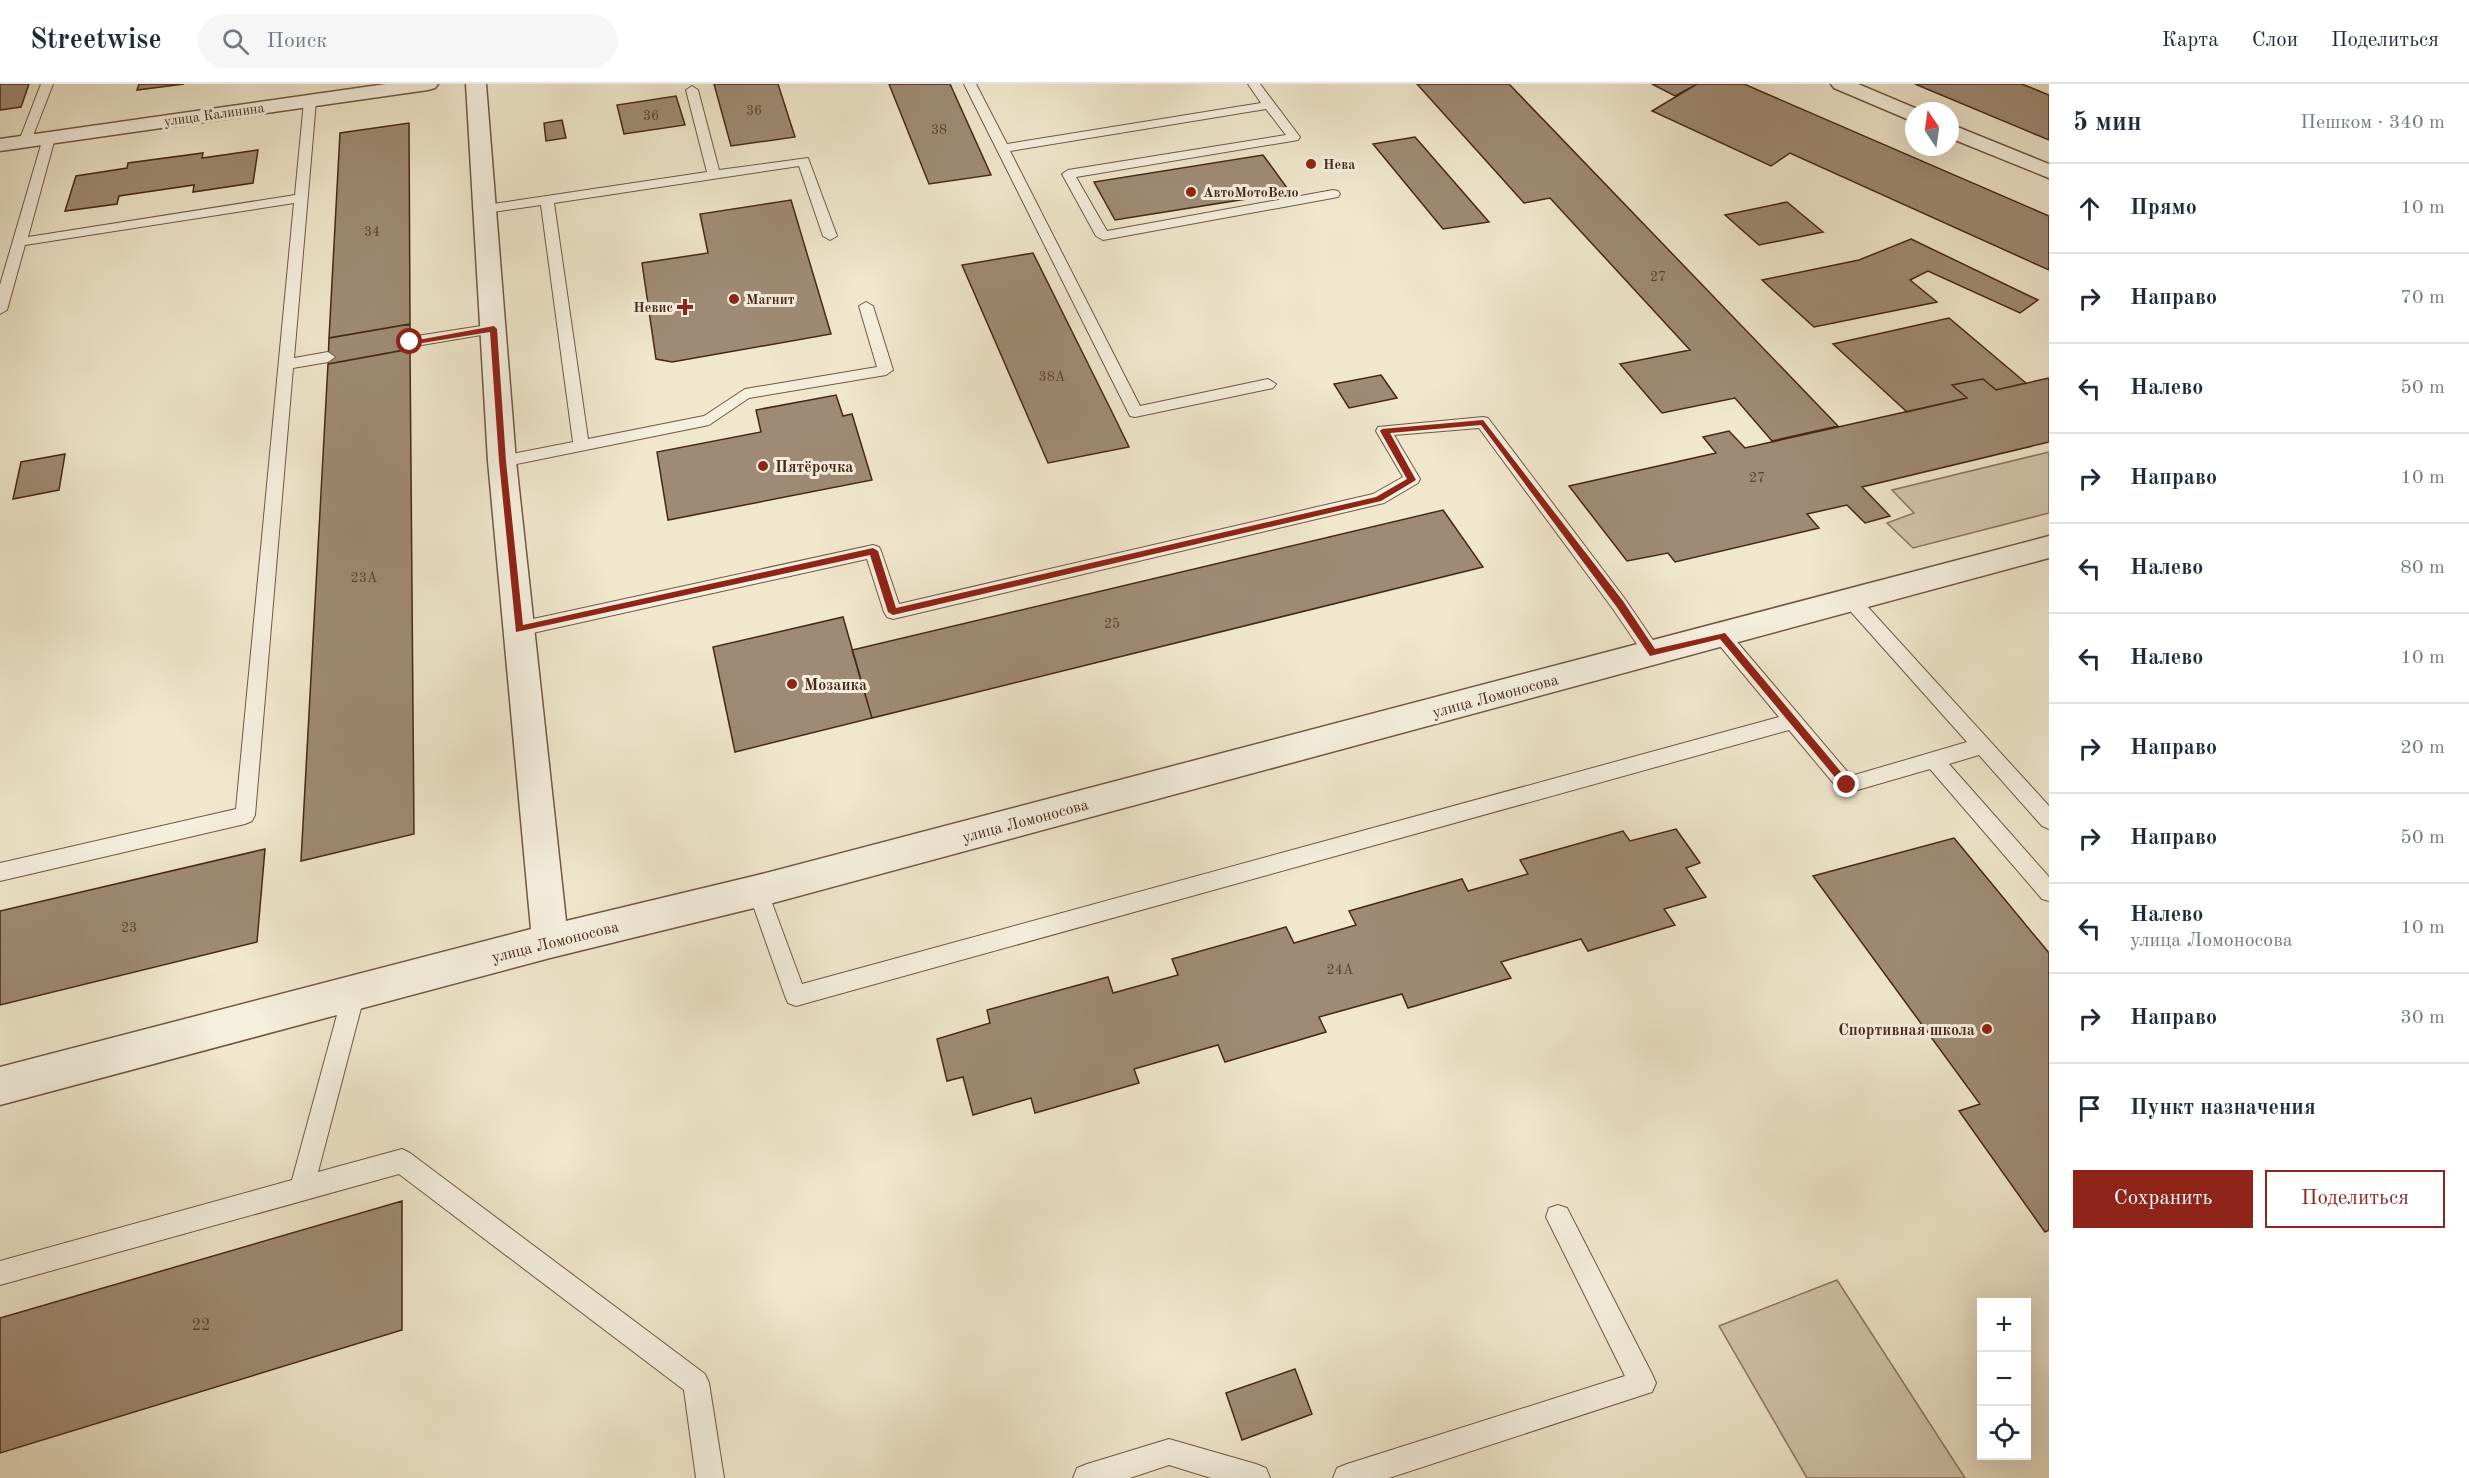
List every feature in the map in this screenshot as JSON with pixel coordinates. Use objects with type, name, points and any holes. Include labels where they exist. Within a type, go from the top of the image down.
[{"type":"street","name":"улица Калинина","points":[[0,145],[428,84]]},
{"type":"street","points":[[476,84],[502,461],[550,941]]},
{"type":"street","points":[[1841,84],[1905,111]]},
{"type":"street","points":[[1959,134],[2049,172]]},
{"type":"street","name":"улица Ломоносова","points":[[0,1086],[550,941],[758,891],[2049,547]]},
{"type":"lane","points":[[25,141],[47,84]]},
{"type":"lane","points":[[970,84],[1135,412],[1268,384]]},
{"type":"lane","points":[[1254,84],[1294,137],[1068,174],[1103,236],[1333,194]]},
{"type":"lane","points":[[692,90],[714,175]]},
{"type":"lane","points":[[0,872],[245,815],[310,101]]},
{"type":"lane","points":[[1002,149],[1269,105]]},
{"type":"lane","points":[[0,310],[49,138]]},
{"type":"lane","points":[[486,209],[804,161],[830,237]]},
{"type":"lane","points":[[19,242],[302,198]]},
{"type":"lane","points":[[547,201],[581,445]]},
{"type":"lane","points":[[502,461],[709,420],[745,394],[886,370],[866,306]]},
{"type":"lane","points":[[410,342],[494,329]]},
{"type":"lane","points":[[286,364],[328,357]]},
{"type":"lane","points":[[519,629],[873,551],[893,612],[1378,499],[1412,480],[1384,431],[1483,422],[1619,604],[1653,654]]},
{"type":"lane","points":[[1850,599],[2049,820]]},
{"type":"lane","points":[[1721,635],[1847,785],[1983,746]]},
{"type":"lane","points":[[758,891],[796,996],[1794,721]]},
{"type":"lane","points":[[1934,760],[2049,892]]},
{"type":"lane","points":[[302,1188],[354,993]]},
{"type":"lane","points":[[0,1273],[402,1161],[696,1383],[710,1478]]},
{"type":"lane","points":[[1347,1478],[1643,1383],[1558,1217]]},
{"type":"lane","points":[[1087,1478],[1169,1452],[1256,1478]]},
{"type":"shaded area","points":[[2049,452],[2049,513],[1913,548],[1887,523],[1914,513],[1892,490]]},
{"type":"shaded area","points":[[1837,1280],[1965,1478],[1807,1478],[1719,1326]]},
{"type":"building","points":[[0,84],[29,84],[21,107],[0,110]]},
{"type":"building","points":[[139,84],[184,84],[137,90]]},
{"type":"building","points":[[714,84],[778,84],[795,137],[731,146]]},
{"type":"building","points":[[889,84],[950,84],[991,175],[929,184]]},
{"type":"building","points":[[1417,84],[1509,84],[1838,426],[1772,441],[1735,398],[1662,413],[1620,364],[1690,350],[1550,198],[1524,203]]},
{"type":"building","points":[[1652,84],[1697,84],[1675,96]]},
{"type":"building","points":[[1697,84],[1744,84],[1905,154],[1905,156],[1910,156],[2049,216],[2049,270],[1790,153],[1771,166],[1652,111]]},
{"type":"building","points":[[1915,84],[2022,84],[2049,95],[2049,140],[1959,102]]},
{"type":"building","points":[[676,96],[685,125],[624,134],[617,105]]},
{"type":"building","points":[[562,120],[566,138],[546,141],[544,123]]},
{"type":"building","points":[[409,123],[410,324],[329,338],[340,133]]},
{"type":"building","points":[[1415,137],[1489,222],[1443,229],[1373,144]]},
{"type":"building","points":[[258,150],[253,183],[193,192],[194,185],[119,196],[117,204],[65,211],[76,176],[127,168],[128,163],[203,153],[202,158]]},
{"type":"building","points":[[1263,155],[1290,192],[1115,220],[1094,182]]},
{"type":"building","name":"Магнит","points":[[791,200],[831,334],[672,362],[656,359],[642,263],[708,253],[700,214]]},
{"type":"building","points":[[1787,202],[1823,232],[1759,245],[1725,215]]},
{"type":"building","points":[[1911,239],[2038,300],[2020,313],[1928,271],[1910,280],[1937,302],[1814,327],[1762,280],[1859,260]]},
{"type":"building","points":[[1033,253],[1129,447],[1048,463],[962,265]]},
{"type":"building","points":[[1949,318],[2026,383],[1996,390],[1983,379],[1952,385],[1967,398],[1907,412],[1833,344]]},
{"type":"building","points":[[410,324],[410,349],[328,364],[329,338]]},
{"type":"building","points":[[410,349],[414,834],[301,861],[328,364]]},
{"type":"building","points":[[1381,375],[1397,398],[1349,408],[1334,384]]},
{"type":"building","points":[[2049,378],[2049,442],[1862,487],[1890,516],[1865,523],[1847,505],[1807,514],[1819,528],[1675,562],[1668,553],[1627,561],[1569,486],[1716,453],[1703,437],[1729,431],[1745,448],[1967,398],[1952,385],[1983,379],[1996,390]]},
{"type":"building","name":"Пятёрочка","points":[[836,395],[843,416],[852,414],[872,480],[668,520],[657,452],[761,432],[756,410]]},
{"type":"building","points":[[65,454],[59,490],[13,499],[21,462]]},
{"type":"building","points":[[1443,510],[1483,567],[872,718],[852,650]]},
{"type":"building","name":"Мозаика","points":[[843,617],[872,718],[735,752],[713,647]]},
{"type":"building","points":[[1676,829],[1700,863],[1686,868],[1706,897],[1664,909],[1675,925],[1588,951],[1581,939],[1501,962],[1511,978],[1408,1008],[1402,994],[1319,1017],[1326,1032],[1225,1062],[1218,1045],[1134,1069],[1139,1083],[1035,1113],[1031,1098],[973,1115],[963,1077],[947,1081],[937,1039],[990,1023],[987,1010],[1108,977],[1113,993],[1178,975],[1172,959],[1286,927],[1294,943],[1356,925],[1349,911],[1462,879],[1468,891],[1528,874],[1520,860],[1623,831],[1630,841]]},
{"type":"building","name":"Спортивная школа","points":[[1954,838],[2049,953],[2049,1230],[2045,1232],[1959,1111],[1980,1104],[1813,876]]},
{"type":"building","points":[[265,849],[257,942],[0,1005],[0,911]]},
{"type":"building","points":[[402,1201],[402,1330],[0,1453],[0,1318]]},
{"type":"building","points":[[1295,1369],[1312,1414],[1242,1440],[1226,1393]]},
{"type":"place","name":"Нева","points":[[1311,164]]},
{"type":"place","name":"АвтоМотоВело","points":[[1191,192]]},
{"type":"place","name":"Магнит","points":[[734,299]]},
{"type":"place","name":"Невис","points":[[685,307]]},
{"type":"place","name":"Пятёрочка","points":[[763,466]]},
{"type":"place","name":"Мозаика","points":[[792,684]]},
{"type":"place","name":"Спортивная школа","points":[[1987,1029]]},
{"type":"route","points":[[410,342],[494,329],[502,461],[519,629],[873,551],[893,612],[1378,499],[1412,480],[1384,431],[1483,422],[1619,604],[1653,654],[1721,635],[1847,785]]}]
